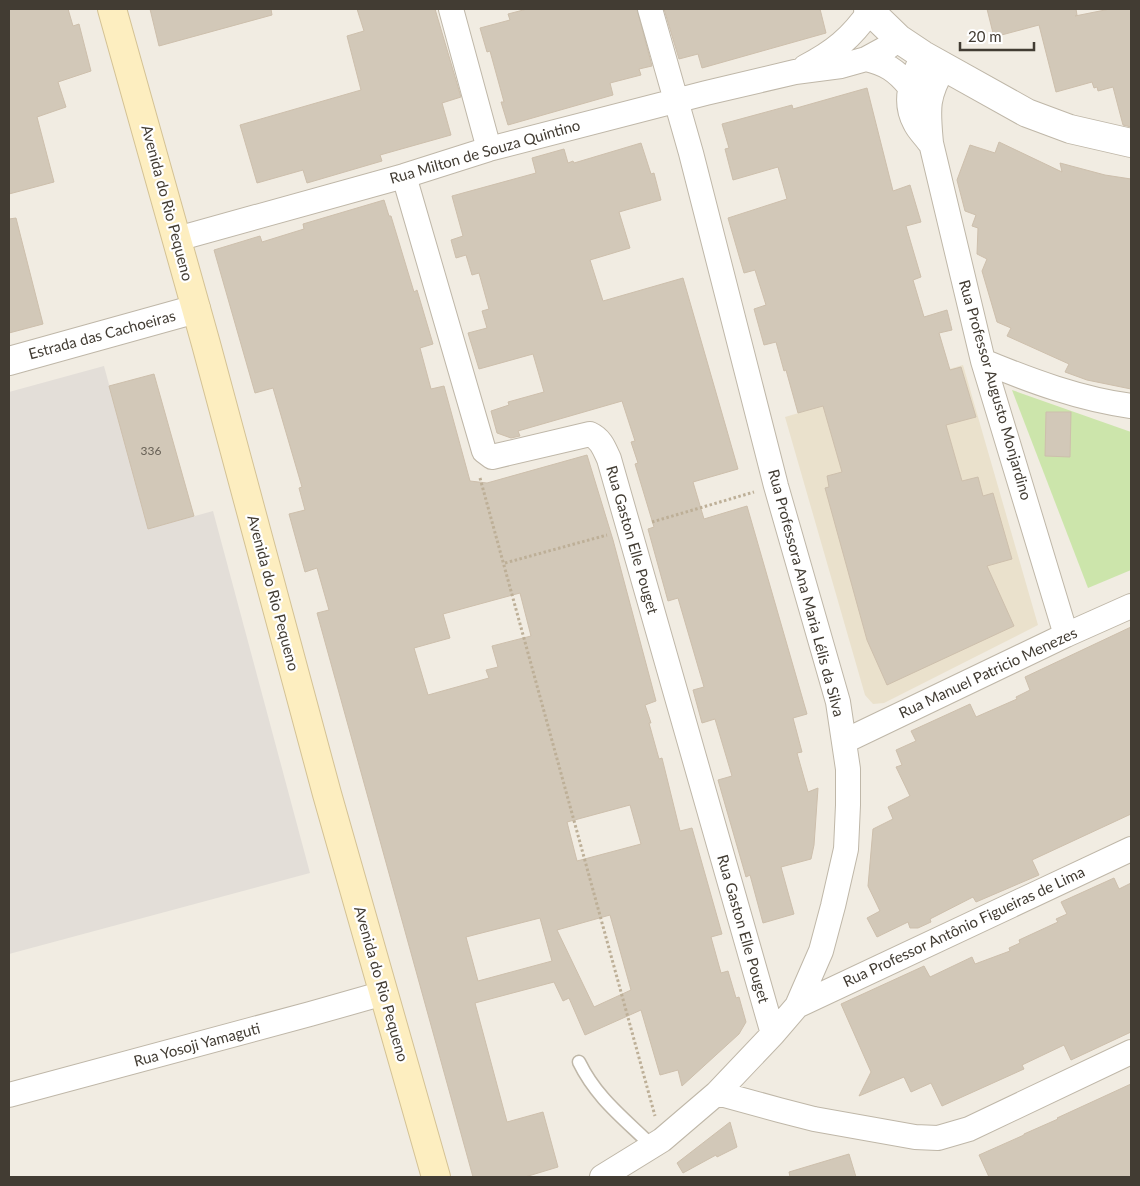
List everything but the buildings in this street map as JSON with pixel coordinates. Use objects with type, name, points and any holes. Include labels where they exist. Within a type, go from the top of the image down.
[{"type":"main road","name":"Avenida do Rio Pequeno","points":[[112,9],[196,309],[327,794],[436,1177]]},
{"type":"street","points":[[451,9],[489,149]]},
{"type":"street","name":"Rua Professora Ana Maria Lélis da Silva","points":[[602,1177],[657,1143],[717,1093],[797,1006],[821,951],[846,849],[848,769],[838,702],[776,486],[676,101],[650,9]]},
{"type":"street","name":"Rua Milton de Souza Quintino","points":[[795,72],[818,60],[846,41],[857,30],[869,10]]},
{"type":"street","points":[[869,10],[899,39],[933,61],[1027,113],[1070,129],[1131,143]]},
{"type":"street","name":"Rua Milton de Souza Quintino","points":[[177,240],[404,176],[489,149],[795,72],[841,66],[888,48],[899,39]]},
{"type":"street","points":[[866,58],[891,68],[909,86]]},
{"type":"street","name":"Rua Professor Augusto Monjardino","points":[[931,143],[915,123],[908,105],[909,86],[933,61]]},
{"type":"street","name":"Rua Professor Augusto Monjardino","points":[[933,61],[935,81],[928,108],[931,143],[983,361],[1066,635]]},
{"type":"street","points":[[404,176],[484,451]]},
{"type":"street","name":"Estrada das Cachoeiras","points":[[9,360],[196,309]]},
{"type":"street","points":[[983,361],[1032,381],[1087,398],[1131,406]]},
{"type":"street","name":"Rua Gaston Elle Pouget","points":[[484,451],[492,457],[590,434],[598,437],[609,458],[773,1034]]},
{"type":"street","name":"Rua Manuel Patricio Menezes","points":[[845,741],[1066,635],[1131,606]]},
{"type":"street","name":"Rua Professor Antônio Figueiras de Lima","points":[[797,1006],[1131,849]]},
{"type":"street","name":"Rua Yosoji Yamaguti","points":[[9,1095],[384,993]]},
{"type":"street","points":[[717,1093],[814,1119],[915,1137],[938,1138],[969,1129],[1131,1052]]},
{"type":"lane","points":[[579,1062],[586,1077],[601,1097],[657,1143]]},
{"type":"path","points":[[484,451],[476,462],[657,1143]]},
{"type":"path","points":[[504,563],[776,486]]},
{"type":"shaded area","points":[[963,365],[1038,625],[884,703],[873,704],[865,695],[785,417]]},
{"type":"shaded area","points":[[104,366],[148,529],[213,511],[310,873],[9,954],[9,392]]},
{"type":"green space","points":[[1012,390],[1131,432],[1131,570],[1088,588]]}]
